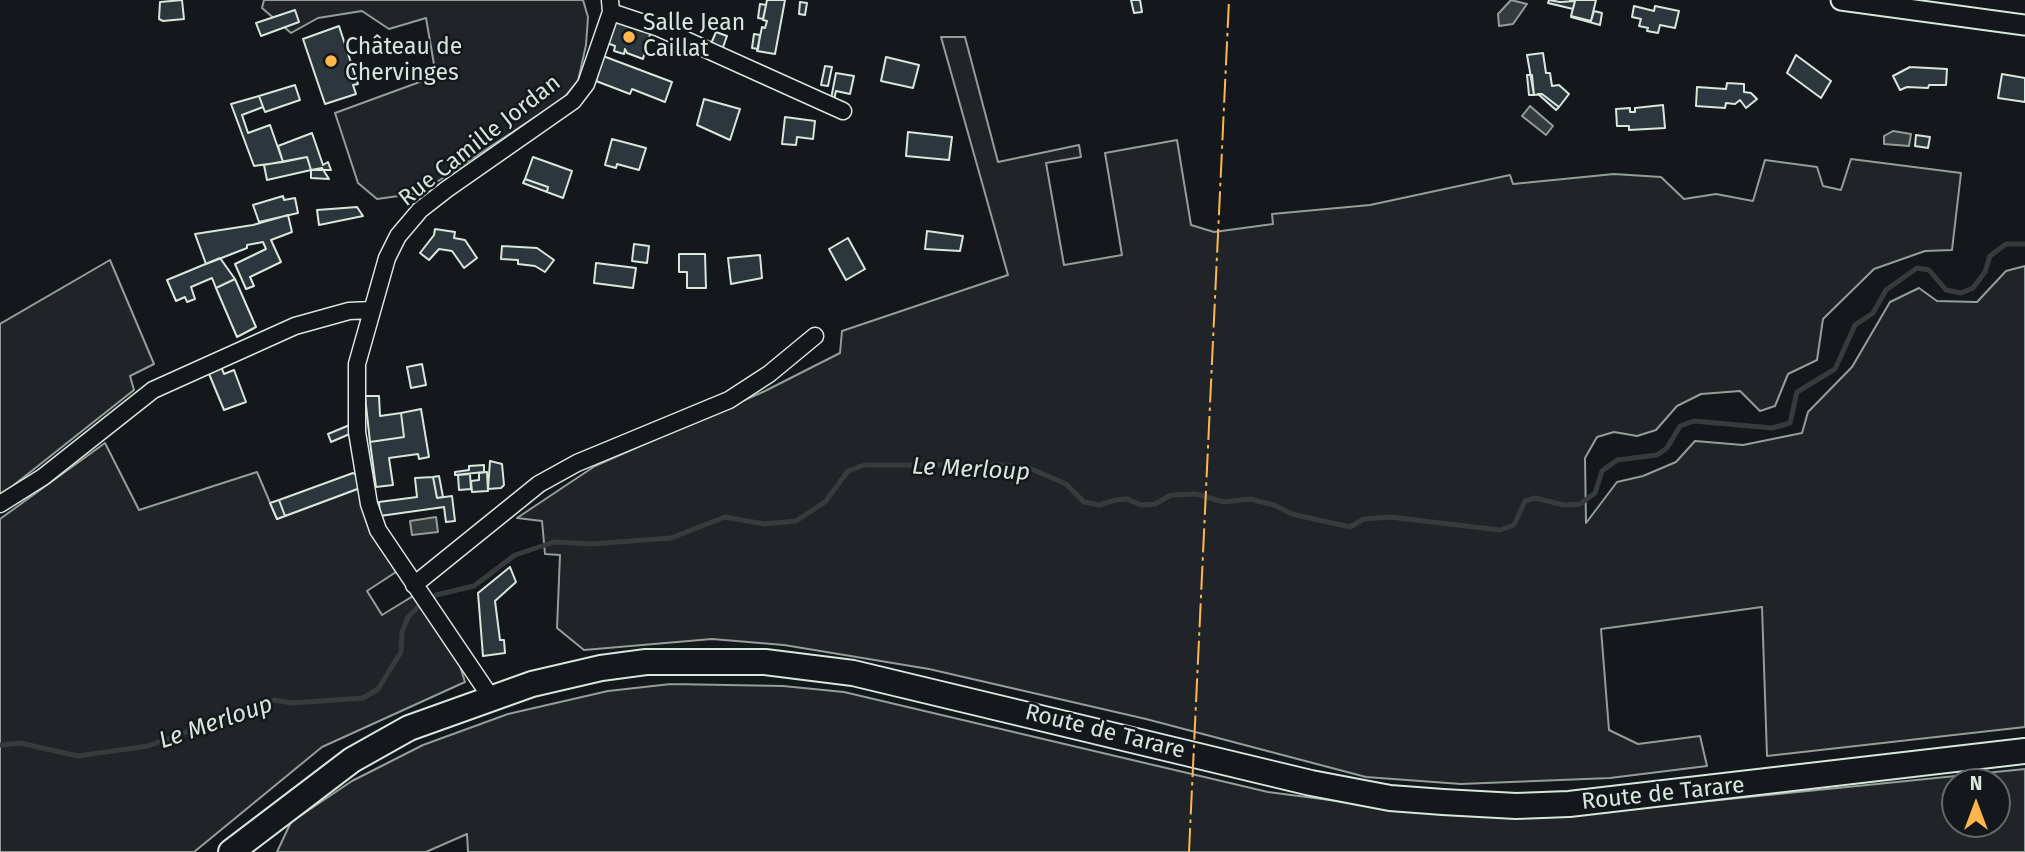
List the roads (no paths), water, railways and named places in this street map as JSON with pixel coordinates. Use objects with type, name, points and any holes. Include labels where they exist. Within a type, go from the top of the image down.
[{"type":"main road","name":"Route de Tarare","points":[[231,852],[352,760],[409,728],[490,696],[601,668],[681,661],[765,662],[853,673],[1311,783],[1390,797],[1516,806],[1658,795],[2025,751]]},
{"type":"street","points":[[1841,0],[1928,6],[2025,25]]},
{"type":"street","points":[[610,6],[843,111]]},
{"type":"street","name":"Rue Camille Jordan","points":[[490,696],[378,530],[362,469],[357,432],[357,364],[387,258],[398,236],[420,210],[494,154],[573,101],[586,84],[610,6]]},
{"type":"street","points":[[0,504],[43,478],[153,390],[295,326],[349,311],[371,310]]},
{"type":"street","points":[[415,588],[539,484],[577,463],[729,400],[769,374],[815,336]]},
{"type":"waterway","name":"Le Merloup","points":[[0,745],[20,743],[78,756],[148,746],[274,700],[292,703],[363,698],[378,689],[401,652],[402,632],[408,617],[420,605],[436,595],[474,586],[515,555],[554,542],[591,544],[671,538],[725,517],[764,524],[796,521],[825,502],[848,471],[864,465],[1004,465],[1029,468],[1066,484],[1084,502],[1099,505],[1127,499],[1141,505],[1155,504],[1171,495],[1196,494],[1224,502],[1250,499],[1274,505],[1292,514],[1350,527],[1364,519],[1390,517],[1500,530],[1514,525],[1525,501],[1535,498],[1564,505],[1580,504],[1595,493],[1602,471],[1617,460],[1657,455],[1667,448],[1680,426],[1694,421],[1772,428],[1790,423],[1797,392],[1835,369],[1855,325],[1873,313],[1886,290],[1917,268],[1929,270],[1946,290],[1961,293],[1973,288],[1985,272],[1990,256],[2006,244],[2025,244]]},
{"type":"place","name":"Salle Jean Caillat","points":[[629,37]]},
{"type":"place","name":"Château de Chervinges","points":[[331,61]]}]
